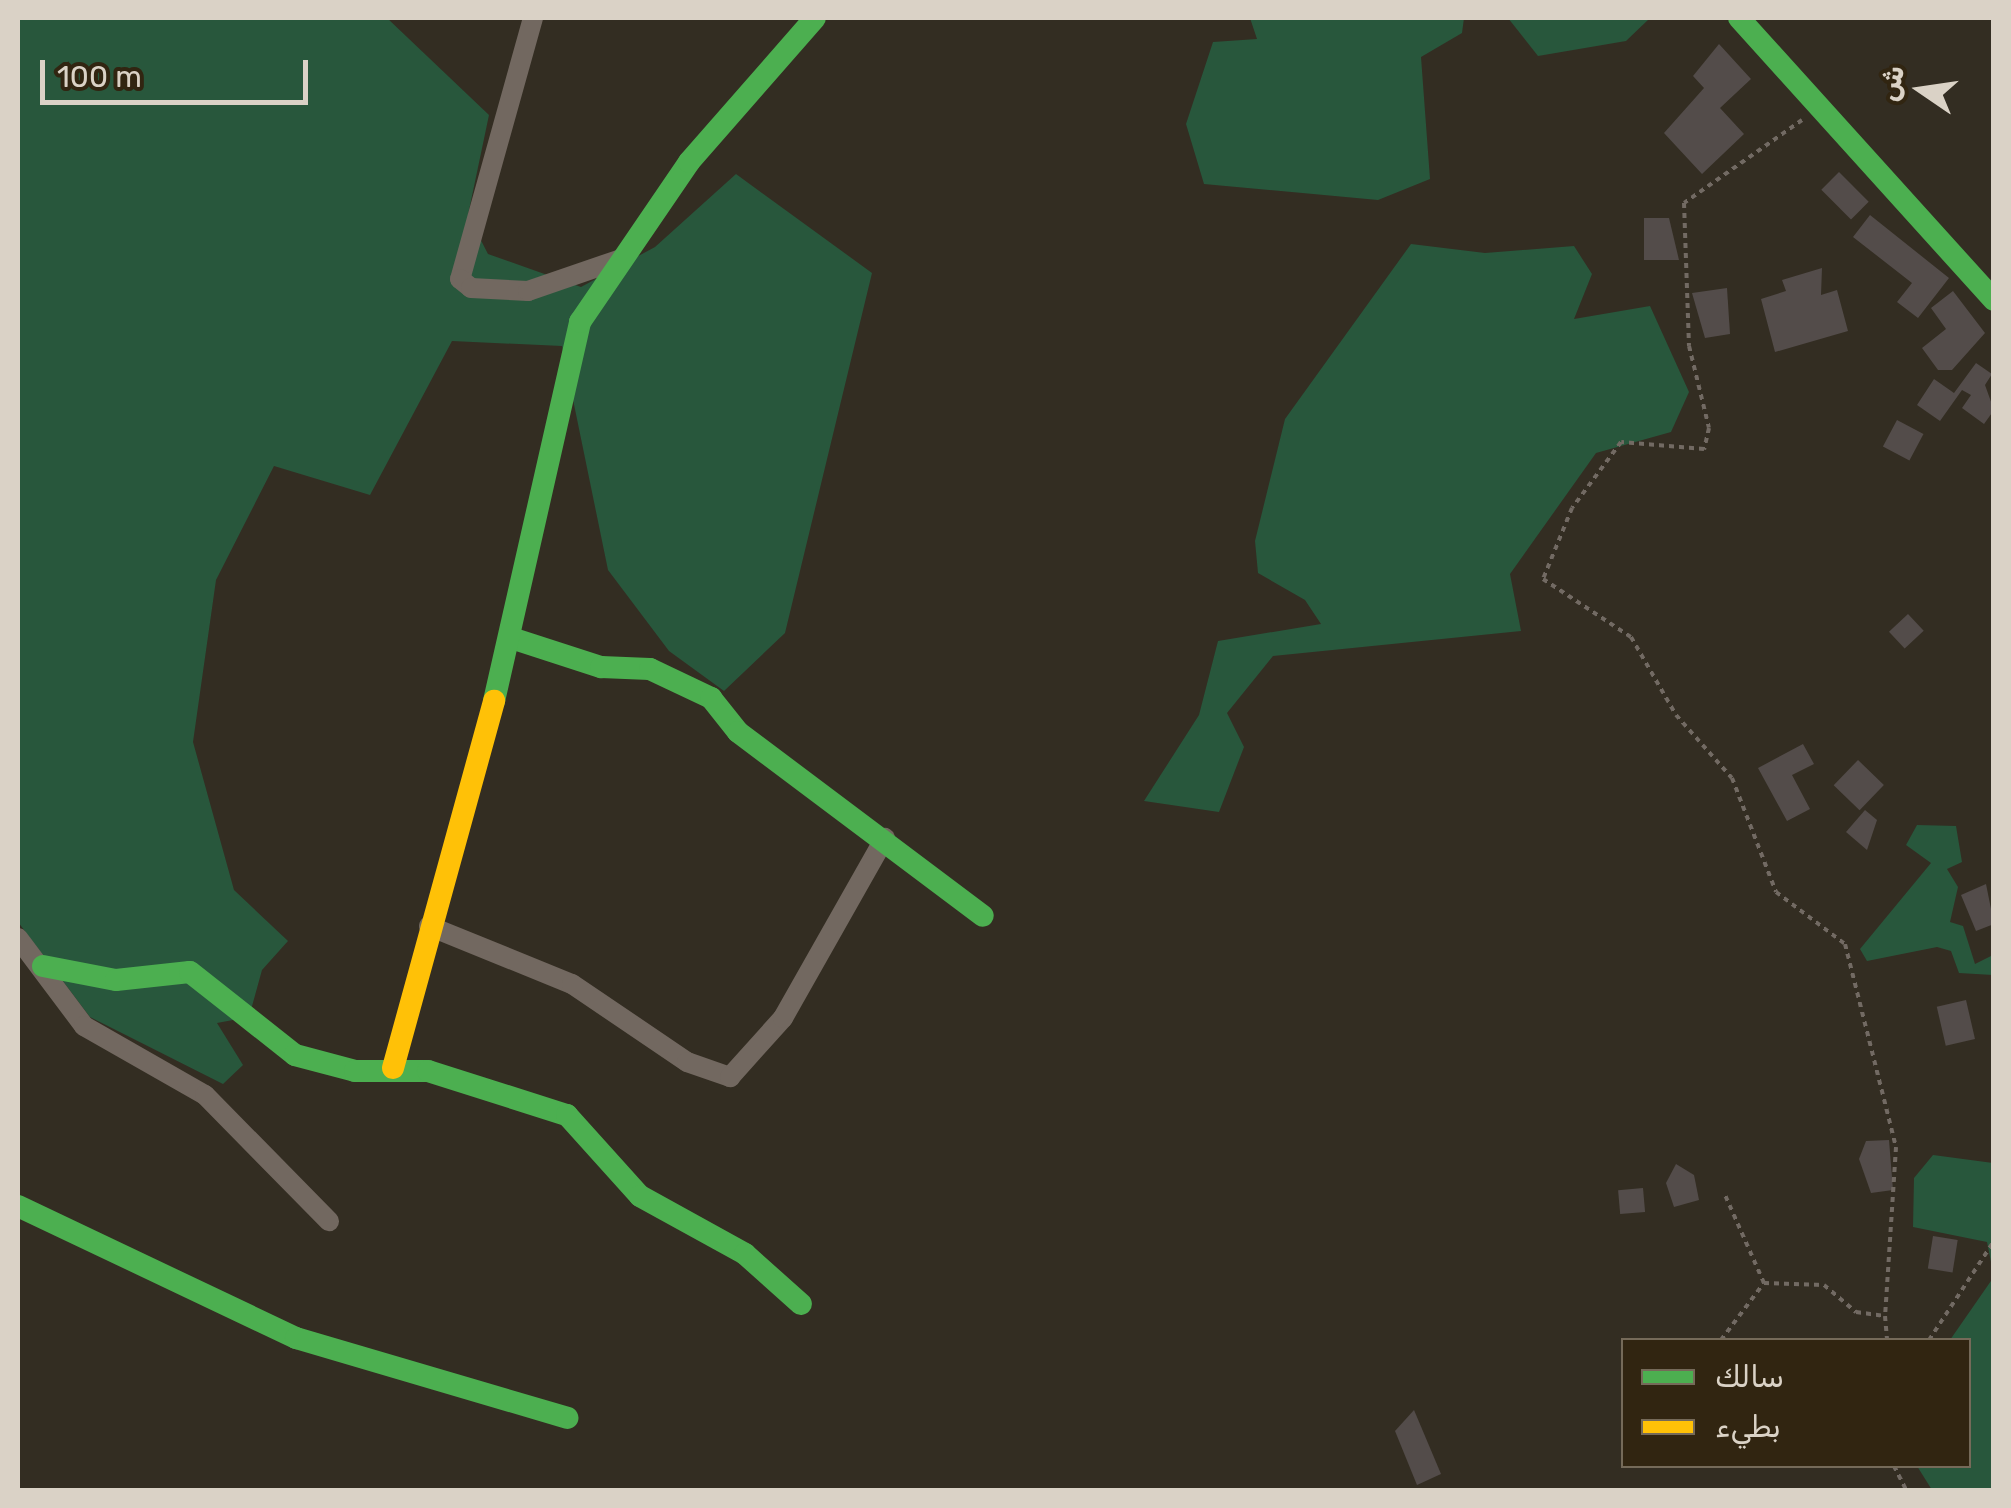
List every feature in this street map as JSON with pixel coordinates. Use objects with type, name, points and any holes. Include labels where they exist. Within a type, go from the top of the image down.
[{"type":"street","points":[[532,18],[460,279],[471,288],[528,291],[623,258]]},
{"type":"street","points":[[393,1068],[511,638],[574,342],[623,258],[689,162],[815,18]]},
{"type":"street","points":[[1738,18],[1994,300]]},
{"type":"street","points":[[511,638],[602,667],[650,669],[711,698],[738,732],[885,838],[982,916]]},
{"type":"street","points":[[429,926],[572,984],[687,1062],[730,1078],[783,1018],[885,838]]},
{"type":"street","points":[[18,938],[44,966],[84,1026],[205,1096],[329,1221]]},
{"type":"street","points":[[44,966],[116,980],[190,972],[295,1056],[355,1071],[393,1068],[567,1115],[640,1196],[745,1254],[800,1304]]},
{"type":"street","points":[[18,1206],[312,1344],[421,1368],[567,1418]]},
{"type":"path","points":[[1818,106],[1684,203],[1704,450],[1621,442],[1572,508],[1543,578],[1631,637],[1676,715],[1732,778],[1776,892],[1845,944],[1896,1147],[1887,1338]]},
{"type":"path","points":[[1725,1195],[1764,1282]]},
{"type":"path","points":[[1930,1338],[1994,1241]]},
{"type":"path","points":[[1764,1282],[1824,1286],[1856,1312],[1885,1316]]},
{"type":"path","points":[[1722,1338],[1764,1282]]},
{"type":"green space","points":[[18,18],[387,18],[489,115],[468,215],[488,254],[581,287],[655,247],[736,174],[872,273],[785,633],[724,691],[669,651],[608,570],[562,346],[452,341],[370,495],[274,466],[216,580],[193,742],[234,890],[288,941],[262,970],[249,1017],[217,1023],[243,1065],[223,1084],[90,1017],[18,922]]},
{"type":"green space","points":[[1250,18],[1464,18],[1462,33],[1421,57],[1430,179],[1378,200],[1204,184],[1186,124],[1213,42],[1257,39]]},
{"type":"green space","points":[[1508,18],[1650,18],[1626,41],[1538,56]]},
{"type":"green space","points":[[1411,244],[1485,253],[1574,246],[1592,274],[1574,319],[1650,306],[1689,392],[1671,432],[1596,453],[1510,574],[1521,631],[1273,656],[1227,713],[1244,747],[1219,812],[1144,801],[1199,715],[1218,641],[1321,624],[1305,600],[1258,573],[1255,541],[1285,419]]},
{"type":"green space","points":[[1917,825],[1956,826],[1962,862],[1947,869],[1958,887],[1950,922],[1963,926],[1975,964],[1993,955],[1993,975],[1959,973],[1951,951],[1937,947],[1867,961],[1860,949],[1931,863],[1906,845]]},
{"type":"green space","points":[[1933,1155],[1993,1163],[1993,1272],[1987,1242],[1913,1227],[1914,1178]]},
{"type":"green space","points":[[1993,1278],[1993,1490],[1932,1490],[1918,1468],[1971,1468],[1971,1338],[1951,1338]]},
{"type":"building","points":[[1719,44],[1751,79],[1720,108],[1744,134],[1702,174],[1664,133],[1704,88],[1693,76]]},
{"type":"building","points":[[1839,172],[1869,202],[1851,219],[1821,190]]},
{"type":"building","points":[[1870,215],[1949,278],[1918,318],[1897,302],[1912,283],[1853,237]]},
{"type":"building","points":[[1644,218],[1669,218],[1679,260],[1644,260]]},
{"type":"building","points":[[1822,268],[1821,295],[1837,290],[1848,331],[1775,352],[1761,299],[1786,291],[1782,280]]},
{"type":"building","points":[[1727,288],[1730,334],[1705,338],[1692,293]]},
{"type":"building","points":[[1953,291],[1985,333],[1952,370],[1938,370],[1922,348],[1946,329],[1931,308]]},
{"type":"building","points":[[1976,363],[1992,374],[1985,385],[1994,410],[1984,424],[1962,408],[1971,395],[1962,390],[1940,421],[1917,405],[1934,379],[1954,393]]},
{"type":"building","points":[[1897,420],[1923,434],[1909,461],[1883,446]]},
{"type":"building","points":[[1908,614],[1924,631],[1905,649],[1889,632]]},
{"type":"building","points":[[1803,744],[1814,764],[1792,775],[1810,809],[1787,821],[1758,768]]},
{"type":"building","points":[[1858,760],[1884,785],[1860,810],[1834,785]]},
{"type":"building","points":[[1865,810],[1877,820],[1867,850],[1846,832]]},
{"type":"building","points":[[1986,884],[1994,924],[1976,931],[1961,895]]},
{"type":"building","points":[[1966,1000],[1975,1039],[1946,1046],[1937,1007]]},
{"type":"building","points":[[1889,1140],[1893,1190],[1871,1193],[1859,1159],[1866,1141]]},
{"type":"building","points":[[1676,1164],[1694,1175],[1699,1200],[1674,1207],[1666,1183]]},
{"type":"building","points":[[1643,1188],[1645,1212],[1620,1214],[1618,1190]]},
{"type":"building","points":[[1933,1236],[1958,1240],[1953,1273],[1928,1269]]},
{"type":"building","points":[[1414,1410],[1441,1474],[1417,1485],[1395,1431]]},
{"type":"traffic: fast","points":[[494,701],[580,322],[689,162],[815,18]]},
{"type":"traffic: fast","points":[[1739,18],[1994,300]]},
{"type":"traffic: fast","points":[[511,638],[601,667],[650,669],[711,698],[738,732],[983,916]]},
{"type":"traffic: fast","points":[[43,966],[116,980],[190,972],[295,1055],[355,1071],[428,1071],[567,1115],[640,1196],[745,1254],[801,1304]]},
{"type":"traffic: fast","points":[[18,1206],[296,1338],[567,1418]]},
{"type":"traffic: slow","points":[[393,1068],[494,701]]}]
